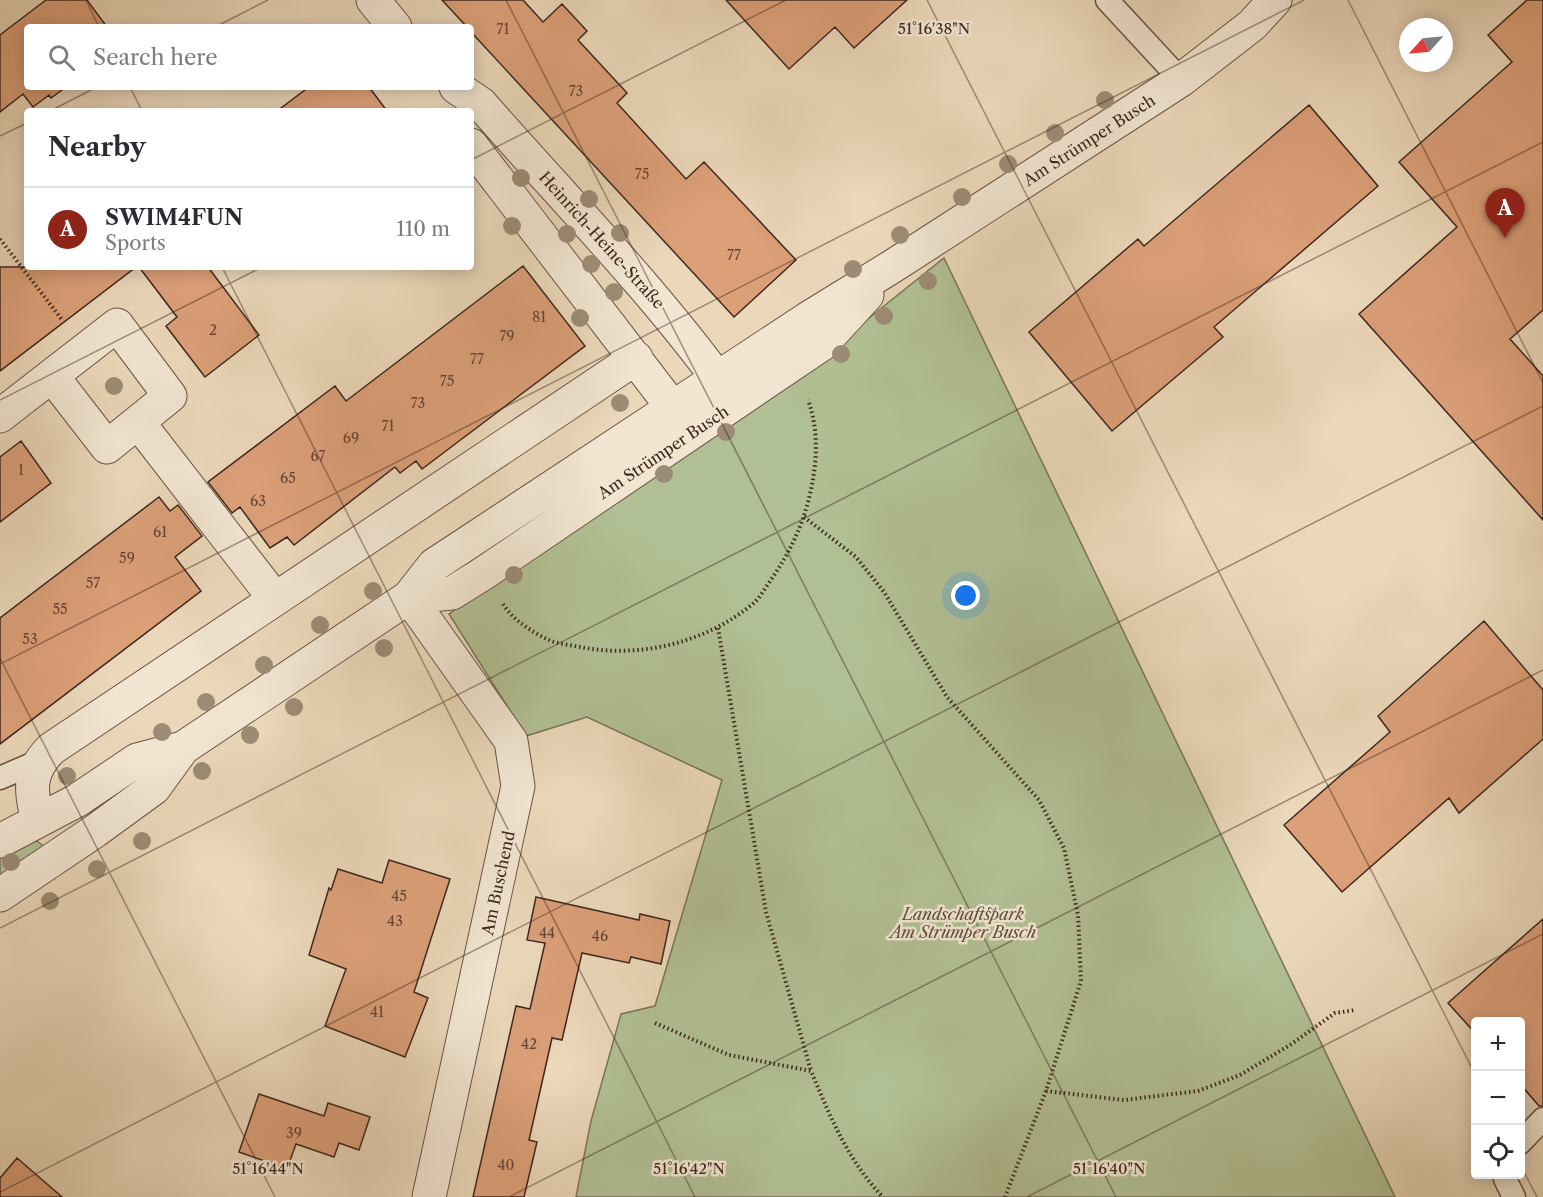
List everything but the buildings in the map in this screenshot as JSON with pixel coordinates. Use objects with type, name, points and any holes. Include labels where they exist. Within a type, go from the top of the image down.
[{"type":"street","points":[[373,0],[393,24]]},
{"type":"street","name":"Am Strümper Busch","points":[[0,842],[76,801],[137,760],[183,748],[409,597],[452,593],[682,420],[727,390],[822,344],[893,266],[1181,80],[1252,26],[1275,0]]},
{"type":"street","points":[[443,90],[450,108]]},
{"type":"street","name":"Heinrich-Heine-Straße","points":[[460,90],[481,104],[644,286],[680,328],[727,390]]},
{"type":"street","points":[[474,150],[682,420]]},
{"type":"street","points":[[0,416],[117,325],[170,396],[107,447],[52,376]]},
{"type":"street","points":[[38,821],[32,799],[33,782],[39,761],[51,749],[636,358]]},
{"type":"street","points":[[138,422],[274,599]]},
{"type":"street","name":"Am Buschend","points":[[409,597],[511,741],[518,786],[429,1197]]},
{"type":"street","name":"Am Strümper Busch","points":[[0,895],[154,788],[183,748]]},
{"type":"lane","points":[[1107,0],[1181,80]]},
{"type":"lane","points":[[0,778],[39,761]]},
{"type":"lane","points":[[1525,1139],[1543,1119]]},
{"type":"lane","points":[[1505,1179],[1514,1197]]},
{"type":"path","points":[[0,239],[85,351]]},
{"type":"path","points":[[499,598],[511,616],[550,641],[597,650],[656,649],[718,628],[756,601],[786,559],[804,517],[856,557],[884,592],[947,697],[1039,800],[1064,848],[1078,915],[1081,981],[1046,1090],[1005,1197]]},
{"type":"path","points":[[718,628],[766,912],[811,1071],[840,1139],[883,1197]]},
{"type":"path","points":[[1046,1090],[1124,1100],[1198,1091],[1240,1075],[1290,1045],[1335,1013],[1356,1010]]},
{"type":"path","points":[[655,1023],[729,1055],[811,1071]]},
{"type":"green space","name":"Landschaftspark Am Strümper Busch","points":[[944,258],[1395,1197],[576,1197],[591,1121],[621,1014],[655,1006],[722,780],[587,717],[526,736],[449,614],[839,342]]},
{"type":"green space","points":[[31,837],[48,849],[0,881],[0,849]]},
{"type":"place","name":"SWIM4FUN","points":[[1505,238]]}]
